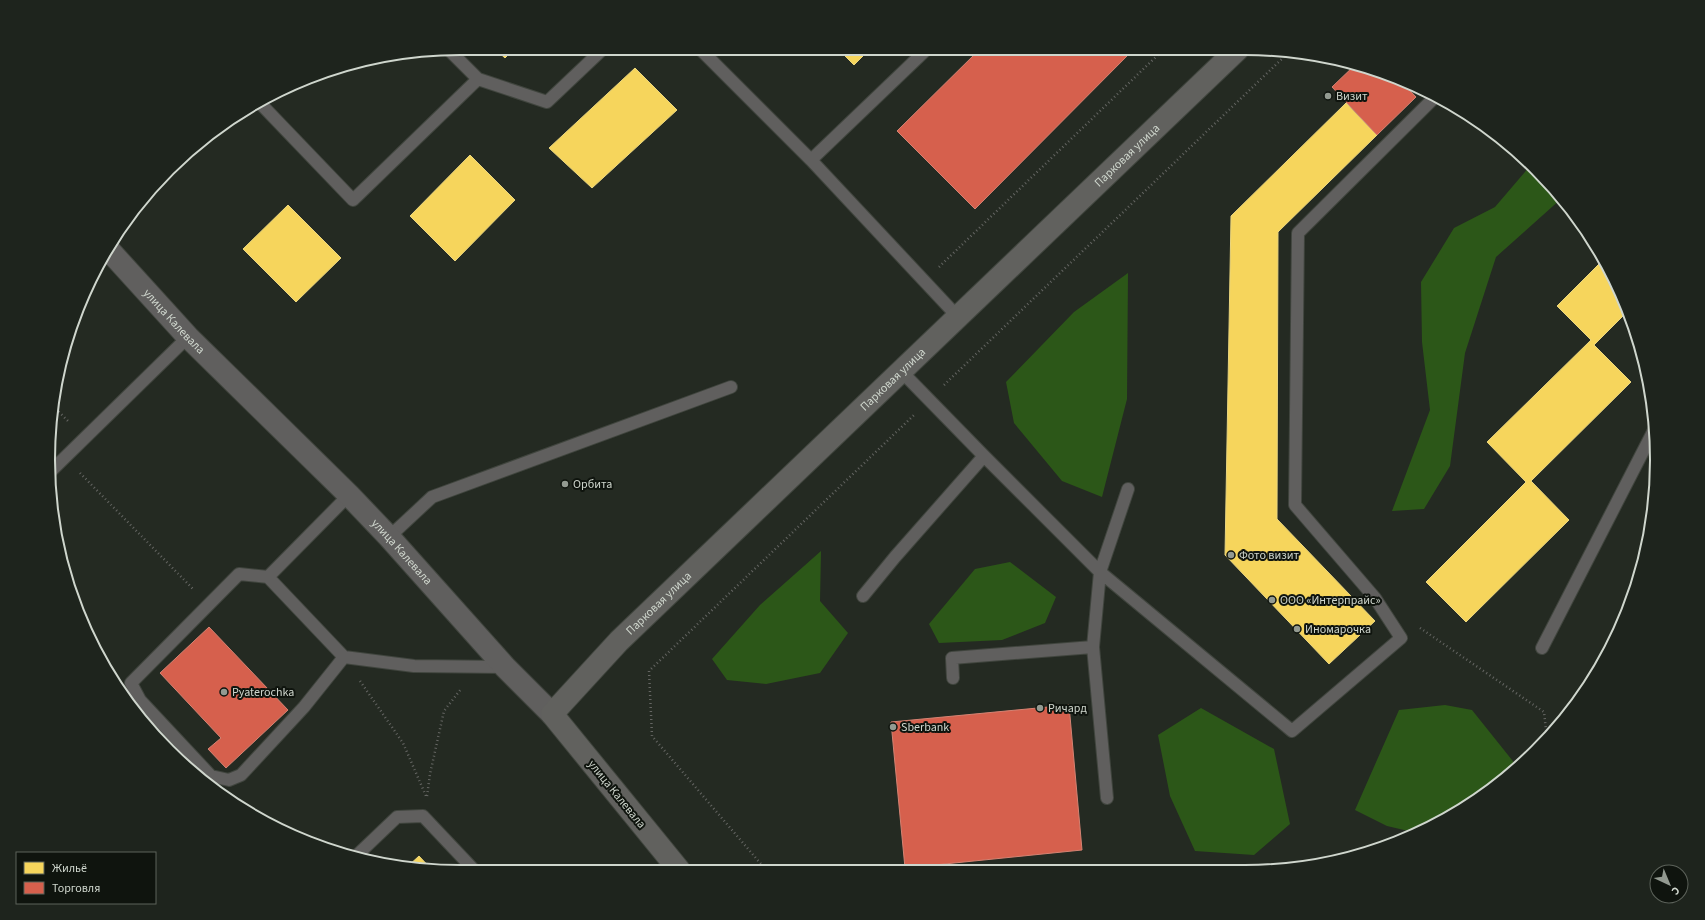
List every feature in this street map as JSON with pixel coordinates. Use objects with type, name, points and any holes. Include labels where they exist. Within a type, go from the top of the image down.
[{"type":"main road","name":"Парковая улица","points":[[552,714],[619,641],[957,316],[1232,55]]},
{"type":"main road","name":"улица Калевала","points":[[552,714],[675,865]]},
{"type":"street","name":"улица Калевала","points":[[112,253],[188,337],[389,536],[505,667],[552,714]]},
{"type":"lane","points":[[454,55],[478,79],[547,102],[597,55]]},
{"type":"lane","points":[[706,55],[811,160],[957,316]]},
{"type":"lane","points":[[811,160],[920,55]]},
{"type":"lane","points":[[263,106],[353,200],[478,79]]},
{"type":"lane","points":[[901,371],[1100,572],[1292,731],[1401,638],[1375,598],[1295,505],[1298,233],[1431,101]]},
{"type":"lane","points":[[55,467],[188,337]]},
{"type":"lane","points":[[389,536],[432,497],[730,387]]},
{"type":"lane","points":[[1542,648],[1649,439]]},
{"type":"lane","points":[[863,596],[895,557],[984,456]]},
{"type":"lane","points":[[1107,798],[1093,647],[1100,572],[1128,489]]},
{"type":"lane","points":[[268,577],[349,495]]},
{"type":"lane","points":[[344,657],[304,707],[241,775],[229,780],[211,776],[140,700],[131,683],[239,574],[268,577],[344,657],[414,666],[505,667]]},
{"type":"lane","points":[[953,678],[952,658],[1093,647]]},
{"type":"lane","points":[[360,852],[397,817],[423,816],[469,865]]},
{"type":"path","points":[[924,281],[1158,55]]},
{"type":"path","points":[[762,865],[652,736],[649,671],[1284,57]]},
{"type":"path","points":[[58,411],[74,427]]},
{"type":"path","points":[[66,457],[208,605]]},
{"type":"path","points":[[1414,624],[1544,712],[1546,730]]},
{"type":"path","points":[[344,657],[403,743],[427,796]]},
{"type":"path","points":[[423,816],[430,774],[444,711],[477,667]]},
{"type":"green space","points":[[1527,170],[1557,202],[1496,257],[1465,353],[1450,466],[1424,509],[1392,511],[1430,410],[1422,342],[1421,282],[1454,228],[1495,207]]},
{"type":"green space","points":[[1128,273],[1127,399],[1102,497],[1062,481],[1014,423],[1006,382],[1074,312]]},
{"type":"green space","points":[[821,551],[820,601],[848,633],[820,673],[766,684],[727,680],[712,659],[760,605]]},
{"type":"green space","points":[[1010,562],[1056,597],[1045,623],[1002,640],[939,643],[929,624],[975,569]]},
{"type":"green space","points":[[1445,705],[1472,710],[1514,762],[1492,781],[1448,811],[1407,831],[1387,826],[1355,810],[1399,710]]},
{"type":"green space","points":[[1201,708],[1274,749],[1290,824],[1254,855],[1195,851],[1170,796],[1158,735]]},
{"type":"building: Жильё","points":[[844,55],[864,55],[854,65]]},
{"type":"building: Жильё","points":[[635,68],[677,110],[592,188],[549,148]]},
{"type":"building: Жильё","points":[[1346,103],[1377,135],[1278,232],[1277,519],[1375,621],[1329,664],[1225,555],[1231,216]]},
{"type":"building: Жильё","points":[[470,155],[515,200],[455,261],[410,216]]},
{"type":"building: Жильё","points":[[288,205],[341,258],[296,302],[243,249]]},
{"type":"building: Жильё","points":[[1599,264],[1623,316],[1594,345],[1631,382],[1531,481],[1569,520],[1466,622],[1426,582],[1526,482],[1487,442],[1591,340],[1557,306]]},
{"type":"building: Жильё","points":[[419,856],[426,863],[412,862]]},
{"type":"building: Торговля","points":[[974,55],[1128,55],[975,209],[897,131]]},
{"type":"building: Торговля","points":[[1351,69],[1375,76],[1400,86],[1410,91],[1416,97],[1377,135],[1332,87]]},
{"type":"building: Торговля","name":"Pyaterochka","points":[[209,627],[288,710],[226,768],[208,749],[221,738],[160,673]]},
{"type":"building: Торговля","points":[[1069,705],[1082,850],[934,865],[905,865],[891,722]]},
{"type":"place","name":"Визит","points":[[1328,96]]},
{"type":"place","name":"Орбита","points":[[565,484]]},
{"type":"place","name":"Фото визит","points":[[1231,555]]},
{"type":"place","name":"ООО «Интерпрайс»","points":[[1272,600]]},
{"type":"place","name":"Иномарочка","points":[[1297,629]]},
{"type":"place","name":"Pyaterochka","points":[[224,692]]},
{"type":"place","name":"Ричард","points":[[1040,708]]},
{"type":"place","name":"Sberbank","points":[[893,727]]}]
